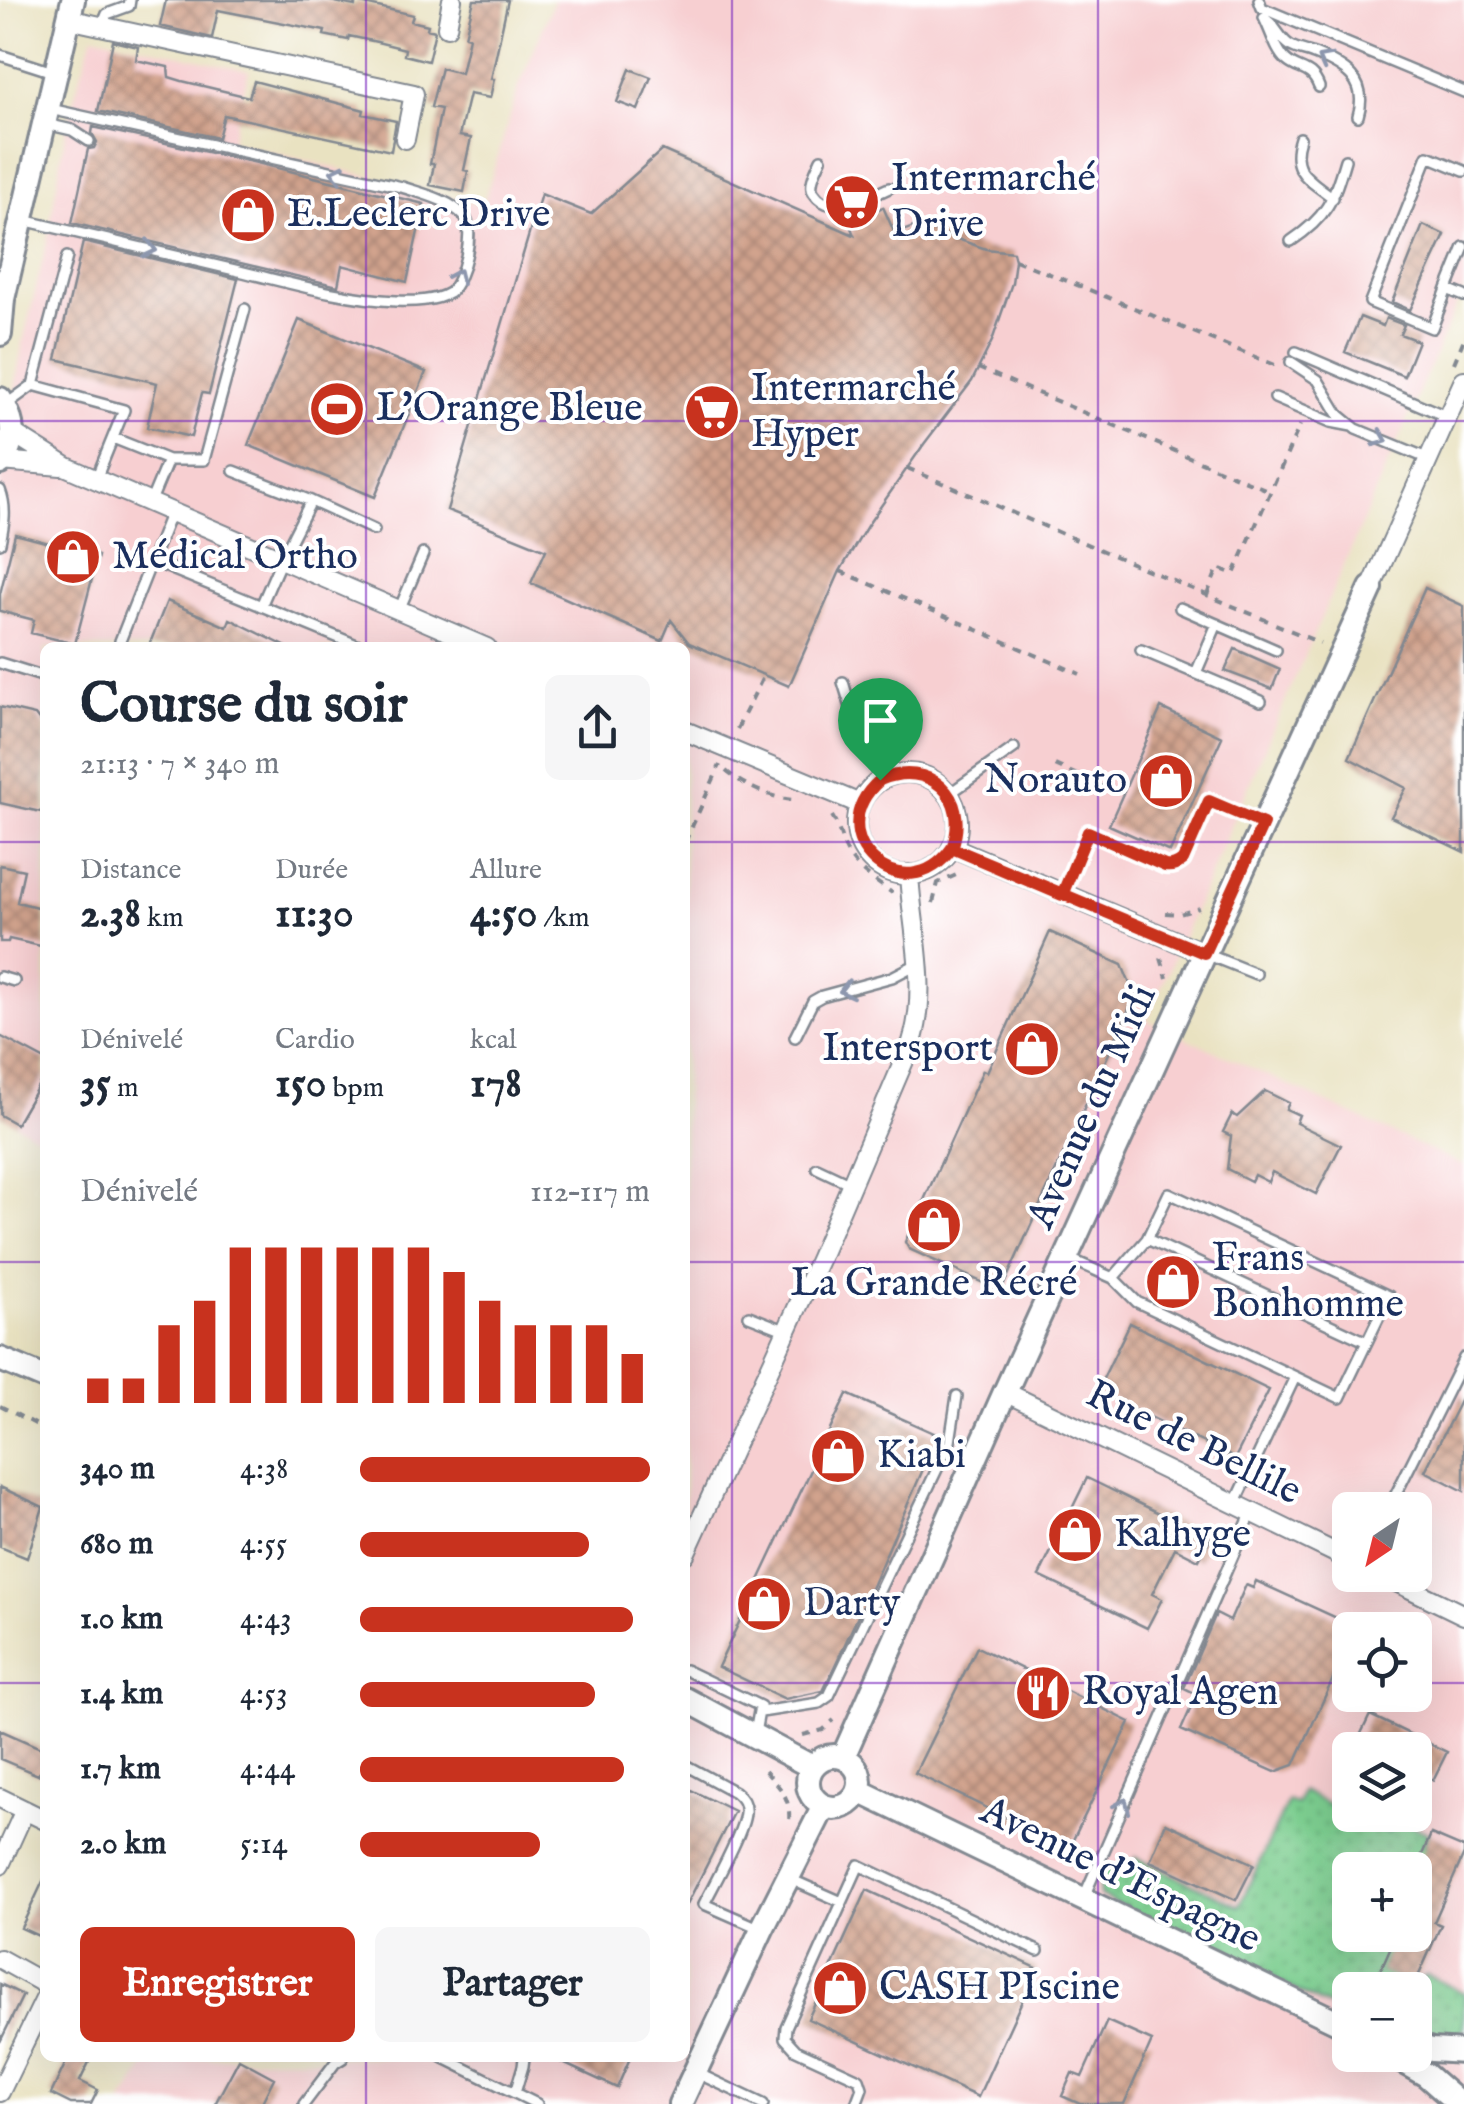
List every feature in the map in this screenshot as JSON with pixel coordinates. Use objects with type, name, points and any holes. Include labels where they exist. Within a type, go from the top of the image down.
[{"type":"street","points":[[446,27],[452,0]]},
{"type":"street","points":[[0,334],[1,302],[70,9],[102,26],[414,94],[405,139]]},
{"type":"street","name":"Avenue du Midi","points":[[844,1757],[1005,1392],[1464,380]]},
{"type":"street","points":[[2,403],[10,416],[13,433],[1,462],[67,467]]},
{"type":"street","points":[[13,433],[67,467],[474,642]]},
{"type":"street","points":[[690,733],[860,804]]},
{"type":"street","points":[[894,774],[925,776],[949,794],[956,807],[957,834],[952,848],[935,867],[910,874],[893,872],[877,865],[866,853],[858,838],[856,821],[860,804],[880,780],[894,774]]},
{"type":"street","points":[[952,848],[1204,953]]},
{"type":"street","points":[[690,1543],[912,1042],[921,994],[910,874]]},
{"type":"street","points":[[0,1359],[40,1376]]},
{"type":"street","name":"Rue de Bellile","points":[[1005,1392],[1332,1551]]},
{"type":"street","points":[[1417,1592],[1464,1615]]},
{"type":"street","points":[[690,1702],[812,1767]]},
{"type":"street","points":[[826,1756],[844,1757],[856,1767],[859,1791],[848,1804],[824,1806],[809,1789],[812,1767],[826,1756]]},
{"type":"street","name":"Avenue d'Espagne","points":[[859,1791],[1332,2019]]},
{"type":"street","points":[[0,1798],[40,1818]]},
{"type":"street","points":[[680,2104],[824,1806]]},
{"type":"street","points":[[0,1865],[25,1810]]},
{"type":"street","points":[[0,1959],[40,1981]]},
{"type":"street","points":[[0,2092],[40,2009]]},
{"type":"street","points":[[1432,2050],[1464,2052]]},
{"type":"street","points":[[1421,2072],[1459,2104]]},
{"type":"lane","points":[[102,26],[106,14],[129,6],[130,0]]},
{"type":"lane","points":[[1261,8],[1282,56],[1312,73],[1318,86]]},
{"type":"lane","points":[[1261,8],[1464,92]]},
{"type":"lane","points":[[1261,8],[1290,46],[1317,55],[1356,80],[1362,90],[1358,116]]},
{"type":"lane","points":[[0,55],[56,73]]},
{"type":"lane","points":[[45,116],[90,142]]},
{"type":"lane","points":[[20,219],[89,232],[319,290],[397,301],[444,295],[454,290],[462,274],[470,232],[468,220],[453,206],[436,198],[45,116]]},
{"type":"lane","points":[[1300,138],[1296,163],[1303,174],[1333,198]]},
{"type":"lane","points":[[1464,172],[1428,156],[1370,302],[1432,328],[1464,247]]},
{"type":"lane","points":[[821,159],[812,182],[813,192],[823,202],[842,205],[889,188]]},
{"type":"lane","points":[[1291,241],[1324,214],[1345,160]]},
{"type":"lane","points":[[2,403],[33,385],[67,257]]},
{"type":"lane","points":[[1448,289],[1464,296]]},
{"type":"lane","points":[[113,438],[168,460],[204,460],[245,309]]},
{"type":"lane","points":[[1291,362],[1448,418]]},
{"type":"lane","points":[[1291,362],[1318,380],[1340,415],[1353,426]]},
{"type":"lane","points":[[33,385],[124,410],[96,479]]},
{"type":"lane","points":[[1275,398],[1429,459]]},
{"type":"lane","points":[[150,502],[168,460]]},
{"type":"lane","points":[[234,472],[374,530]]},
{"type":"lane","points":[[0,490],[4,521],[0,542]]},
{"type":"lane","points":[[261,606],[311,502]]},
{"type":"lane","points":[[120,641],[171,512]]},
{"type":"lane","points":[[399,610],[423,554]]},
{"type":"lane","points":[[152,561],[348,642]]},
{"type":"lane","points":[[1180,608],[1276,650]]},
{"type":"lane","points":[[1196,673],[1217,624]]},
{"type":"lane","points":[[1142,650],[1261,701]]},
{"type":"lane","points":[[0,664],[40,676]]},
{"type":"lane","points":[[843,682],[880,780]]},
{"type":"lane","points":[[949,794],[1014,748]]},
{"type":"lane","points":[[1062,895],[1088,832],[1171,866],[1183,860],[1209,801],[1263,824]]},
{"type":"lane","points":[[1204,953],[1256,974]]},
{"type":"lane","points":[[795,1037],[814,1001],[822,996],[892,978],[918,964]]},
{"type":"lane","points":[[0,976],[14,981]]},
{"type":"lane","points":[[817,1168],[851,1184]]},
{"type":"lane","points":[[1066,1257],[1113,1278],[1136,1302],[1340,1398],[1389,1296],[1169,1193],[1147,1239],[1113,1278]]},
{"type":"lane","points":[[1147,1239],[1368,1342]]},
{"type":"lane","points":[[749,1316],[787,1331]]},
{"type":"lane","points":[[1397,1492],[1464,1358]]},
{"type":"lane","points":[[1082,1900],[1295,1377]]},
{"type":"lane","points":[[761,1712],[818,1703],[829,1696],[950,1442],[957,1396]]},
{"type":"lane","points":[[690,1672],[760,1706],[754,1736]]},
{"type":"lane","points":[[690,1767],[735,1792],[745,1806],[742,1826],[704,1904],[762,1930]]},
{"type":"lane","points":[[856,2104],[862,2088],[858,2079],[796,2050],[785,2038],[786,2027],[859,1865],[1038,1951]]},
{"type":"lane","points":[[788,1878],[842,1902]]},
{"type":"lane","points":[[304,2104],[337,2062]]},
{"type":"lane","points":[[452,2062],[537,2104]]},
{"type":"lane","points":[[516,2093],[524,2062]]},
{"type":"lane","points":[[694,2072],[763,2104]]},
{"type":"path","points":[[1015,260],[1291,362]]},
{"type":"path","points":[[978,368],[1270,491]]},
{"type":"path","points":[[1207,595],[1218,568],[1234,574],[1306,412]]},
{"type":"path","points":[[907,468],[1329,647]]},
{"type":"path","points":[[840,570],[1080,674]]},
{"type":"path","points":[[738,726],[764,675]]},
{"type":"path","points":[[690,831],[720,765],[736,780],[784,800],[800,800]]},
{"type":"path","points":[[1055,765],[1108,789]]},
{"type":"path","points":[[826,808],[838,826],[848,854],[862,871],[892,893]]},
{"type":"path","points":[[0,1406],[40,1426]]},
{"type":"shaded area","points":[[554,0],[1464,0],[1464,288],[1147,1020],[1464,1166],[1464,2104],[122,2104],[148,2062],[690,2062],[690,642],[40,642],[40,1138],[0,1115],[0,478],[22,346],[47,242],[64,141],[93,35],[249,71],[231,142],[483,205],[519,86]]},
{"type":"green space","points":[[1302,1791],[1332,1806],[1332,1832],[1429,1833],[1424,1852],[1332,1852],[1332,1952],[1388,1952],[1382,1972],[1332,1972],[1332,2007],[1100,1896],[1099,1883],[1106,1867],[1128,1876],[1135,1857],[1239,1906],[1288,1801],[1297,1804]]},
{"type":"green space","points":[[1432,1977],[1464,1993],[1461,2032],[1432,2037]]},
{"type":"building","points":[[166,0],[325,0],[355,6],[356,2],[413,15],[411,21],[435,31],[428,61],[404,55],[405,49],[377,42],[349,36],[348,40],[324,35],[325,31],[218,10],[212,38],[160,26]]},
{"type":"building","points":[[474,0],[508,0],[490,98],[469,94],[459,136],[471,138],[464,192],[430,185],[434,164],[430,164],[441,109],[431,107],[441,68],[461,73]]},
{"type":"building","points":[[113,41],[138,47],[136,60],[168,67],[169,77],[182,81],[249,97],[254,81],[396,121],[391,151],[224,115],[218,138],[98,111]]},
{"type":"building","points":[[630,69],[651,77],[638,110],[617,102]]},
{"type":"building","name":"E.Leclerc Drive","points":[[93,127],[424,204],[407,282],[342,265],[338,286],[72,223],[88,149],[97,142]]},
{"type":"building","name":"Intermarché Hyper","points":[[662,150],[854,235],[845,213],[865,208],[868,214],[883,207],[895,234],[921,224],[986,249],[1013,252],[1012,283],[992,341],[972,381],[867,526],[840,571],[789,686],[690,643],[671,620],[662,641],[531,583],[546,550],[447,510],[541,194],[591,214]]},
{"type":"building","points":[[853,181],[858,193],[839,197],[836,188]]},
{"type":"building","points":[[1423,225],[1445,235],[1410,310],[1392,302]]},
{"type":"building","points":[[83,242],[238,279],[209,394],[202,393],[191,437],[147,427],[157,383],[56,359]]},
{"type":"building","points":[[1360,317],[1383,326],[1386,318],[1404,325],[1400,334],[1418,341],[1404,376],[1345,352]]},
{"type":"building","name":"L'Orange Bleue","points":[[299,320],[426,372],[375,497],[248,445]]},
{"type":"building","points":[[15,534],[98,556],[76,642],[31,633],[34,620],[0,611],[0,594]]},
{"type":"building","points":[[1425,588],[1464,606],[1464,852],[1391,817],[1406,788],[1349,758]]},
{"type":"building","points":[[167,601],[227,627],[230,619],[277,642],[150,642]]},
{"type":"building","points":[[1235,649],[1280,669],[1272,689],[1225,671]]},
{"type":"building","points":[[0,707],[35,715],[40,722],[40,812],[0,803]]},
{"type":"building","name":"Norauto","points":[[1161,708],[1222,737],[1170,852],[1109,825]]},
{"type":"building","points":[[0,865],[24,870],[17,902],[40,908],[40,946],[9,939],[0,942]]},
{"type":"building","points":[[1050,932],[1122,965],[1135,996],[1001,1291],[909,1249],[905,1242]]},
{"type":"building","points":[[0,1036],[40,1057],[40,1083],[16,1124],[0,1115]]},
{"type":"building","points":[[1265,1091],[1289,1103],[1286,1109],[1299,1115],[1296,1123],[1341,1145],[1316,1194],[1272,1172],[1268,1182],[1254,1175],[1251,1181],[1227,1169],[1231,1136],[1223,1132],[1232,1114],[1237,1117]]},
{"type":"building","points":[[1130,1323],[1269,1390],[1235,1458],[1097,1391]]},
{"type":"building","points":[[1464,1393],[1464,1491],[1425,1471]]},
{"type":"building","points":[[847,1394],[938,1435],[823,1691],[785,1699],[718,1667]]},
{"type":"building","points":[[1087,1478],[1210,1538],[1199,1560],[1175,1548],[1152,1594],[1162,1599],[1147,1628],[1039,1576]]},
{"type":"building","points":[[0,1487],[40,1506],[40,1517],[27,1558],[0,1547]]},
{"type":"building","points":[[1256,1581],[1332,1616],[1332,1681],[1294,1765],[1275,1772],[1181,1730],[1197,1694],[1184,1688],[1216,1614],[1230,1621],[1246,1585],[1253,1588]]},
{"type":"building","points":[[977,1647],[1130,1722],[1069,1848],[915,1773]]},
{"type":"building","points":[[1370,1715],[1405,1732],[1362,1732]]},
{"type":"building","points":[[0,1730],[40,1748],[40,1772],[38,1775],[0,1759]]},
{"type":"building","points":[[1432,1745],[1447,1752],[1432,1780]]},
{"type":"building","points":[[690,1789],[734,1811],[690,1898]]},
{"type":"building","points":[[1166,1823],[1254,1864],[1236,1900],[1150,1861]]},
{"type":"building","points":[[1431,1834],[1464,1848],[1434,1922],[1441,1925],[1432,1945],[1432,1852],[1423,1852]]},
{"type":"building","points":[[40,1888],[40,1937],[21,1928]]},
{"type":"building","points":[[867,1890],[1037,1968],[978,2097],[808,2019]]},
{"type":"building","points":[[1388,1952],[1429,1952],[1420,1972],[1380,1971]]},
{"type":"building","points":[[0,1984],[23,1995],[0,2042]]},
{"type":"building","points":[[1107,2021],[1152,2041],[1124,2104],[1080,2104],[1062,2096],[1072,2073],[1082,2077]]},
{"type":"building","points":[[66,2062],[89,2062],[80,2081],[98,2090],[91,2104],[71,2104],[51,2094]]},
{"type":"building","points":[[237,2062],[274,2078],[261,2104],[215,2104]]},
{"type":"building","points":[[561,2062],[628,2062],[617,2088]]},
{"type":"place","name":"Intermarché Drive","points":[[852,202]]},
{"type":"place","name":"E.Leclerc Drive","points":[[248,215]]},
{"type":"place","name":"L'Orange Bleue","points":[[337,409]]},
{"type":"place","name":"Intermarché Hyper","points":[[712,412]]},
{"type":"place","name":"Médical Ortho","points":[[73,557]]},
{"type":"place","name":"Norauto","points":[[1166,781]]},
{"type":"place","name":"Intersport","points":[[1032,1049]]},
{"type":"place","name":"La Grande Récré","points":[[934,1225]]},
{"type":"place","name":"Frans Bonhomme","points":[[1173,1282]]},
{"type":"place","name":"Kiabi","points":[[838,1456]]},
{"type":"place","name":"Kalhyge","points":[[1075,1535]]},
{"type":"place","name":"Darty","points":[[764,1604]]},
{"type":"place","name":"Royal Agen","points":[[1043,1693]]},
{"type":"place","name":"CASH PIscine","points":[[840,1988]]},
{"type":"route","points":[[880,780],[860,804],[856,821],[858,838],[877,865],[893,872],[922,872],[935,867],[952,848],[1062,895],[1088,832],[1171,866],[1183,860],[1209,801],[1263,824],[1204,953],[1062,895],[952,848],[957,834],[956,807],[938,783],[910,773],[880,780]]}]
